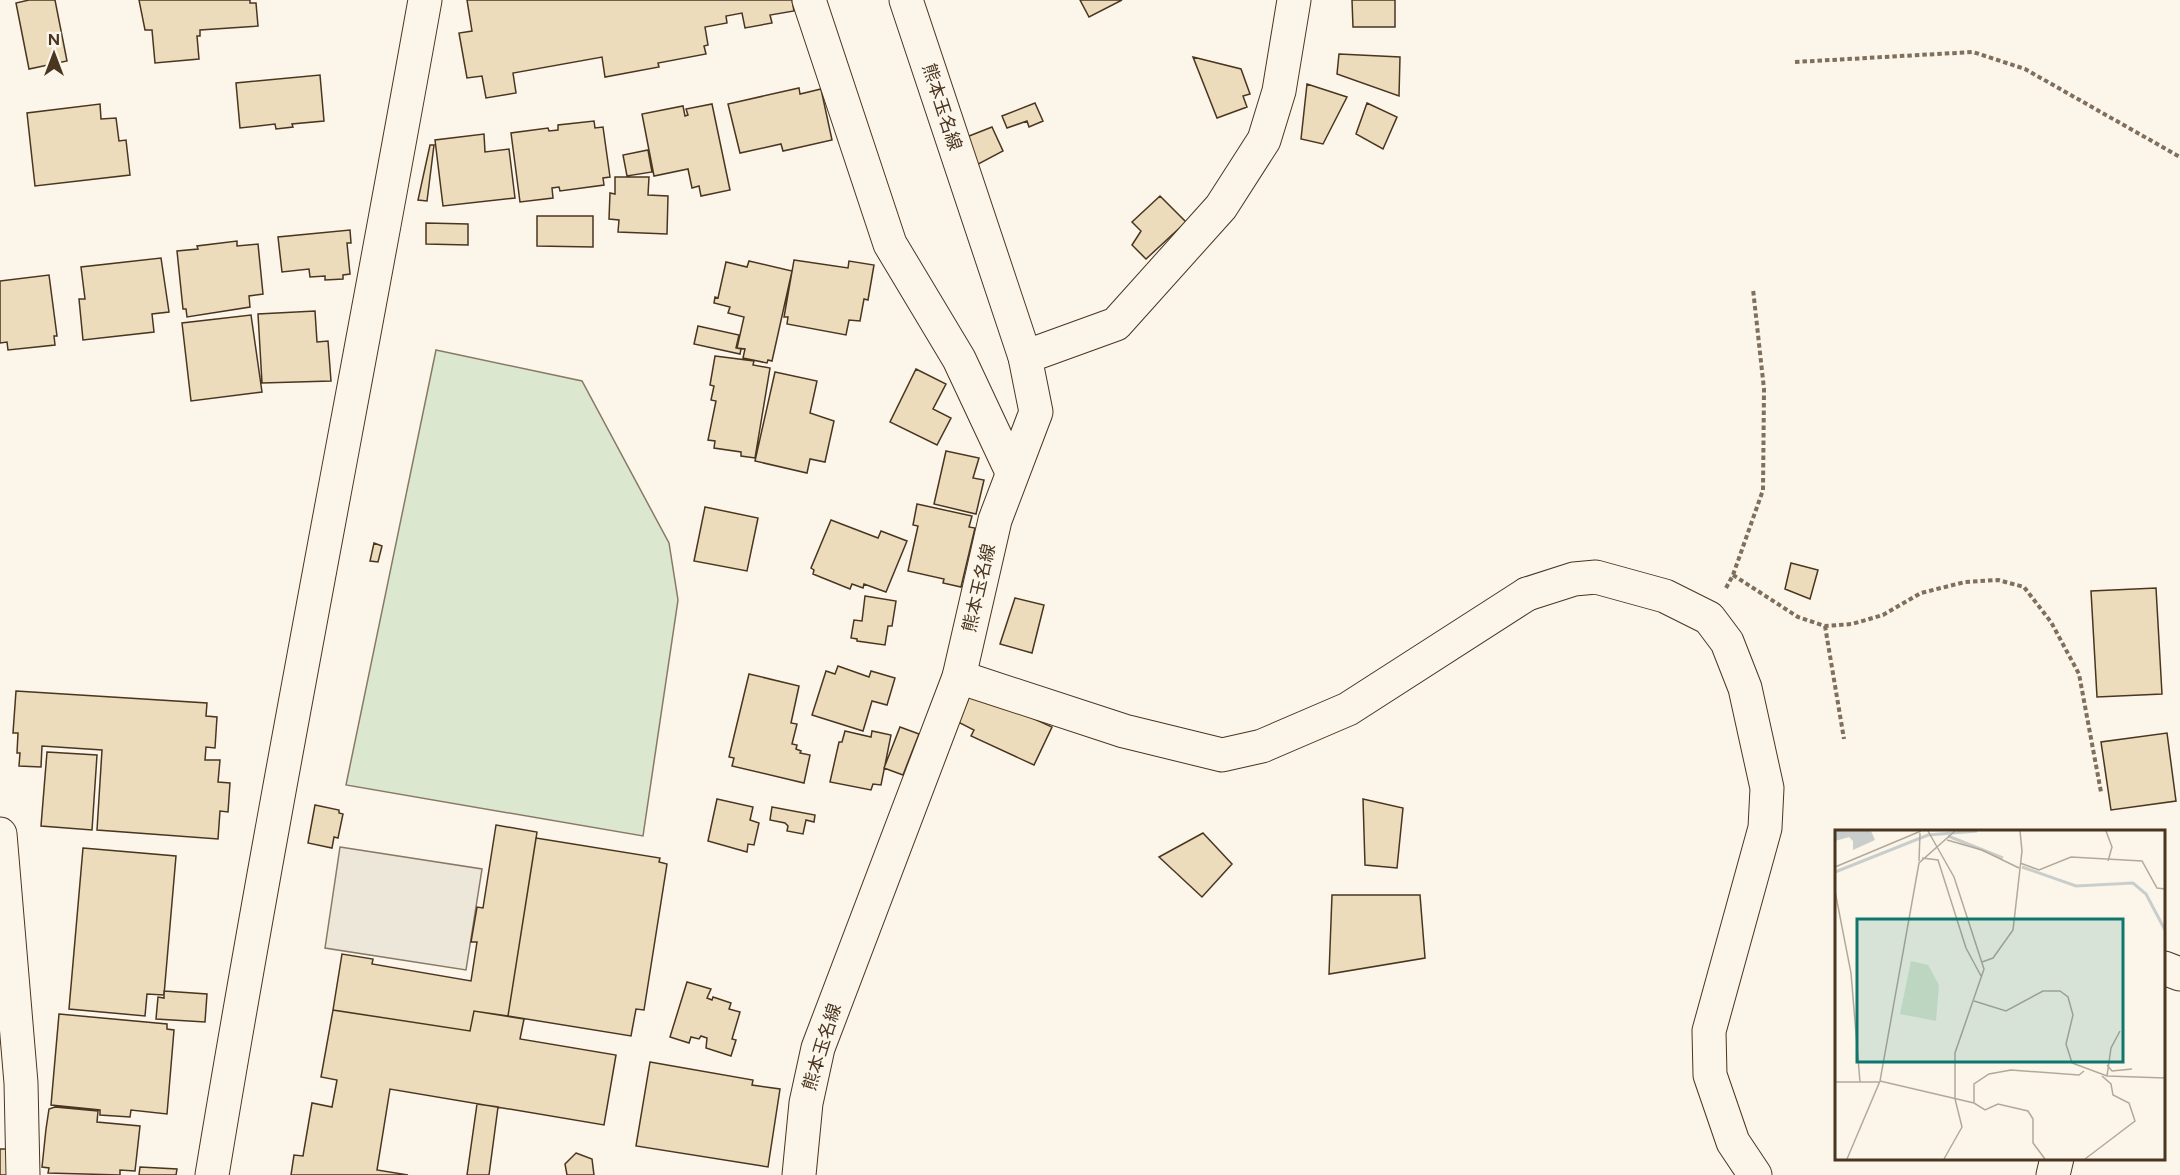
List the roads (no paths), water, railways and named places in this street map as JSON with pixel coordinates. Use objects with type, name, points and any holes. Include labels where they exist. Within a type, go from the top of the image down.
[{"type":"street","points":[[212,1175],[324,535],[372,296],[424,0]]},
{"type":"street","points":[[809,0],[890,244],[959,359],[1012,472]]},
{"type":"street","name":"熊本玉名線","points":[[799,1175],[806,1103],[818,1048],[959,677],[995,520],[1036,412],[1025,357],[906,0]]},
{"type":"street","points":[[1025,357],[1116,324],[1221,207],[1264,140],[1279,91],[1294,0]]},
{"type":"street","points":[[959,677],[1124,731],[1222,755],[1262,746],[1348,709],[1527,594],[1574,579],[1596,578],[1665,596],[1709,618],[1727,642],[1745,687],[1767,788],[1765,828],[1709,1031],[1710,1075],[1733,1142],[1755,1175]]},
{"type":"street","points":[[0,834],[21,1083],[22,1175]]},
{"type":"street","points":[[2165,969],[2180,974]]},
{"type":"street","points":[[2053,1175],[2057,1160]]}]
